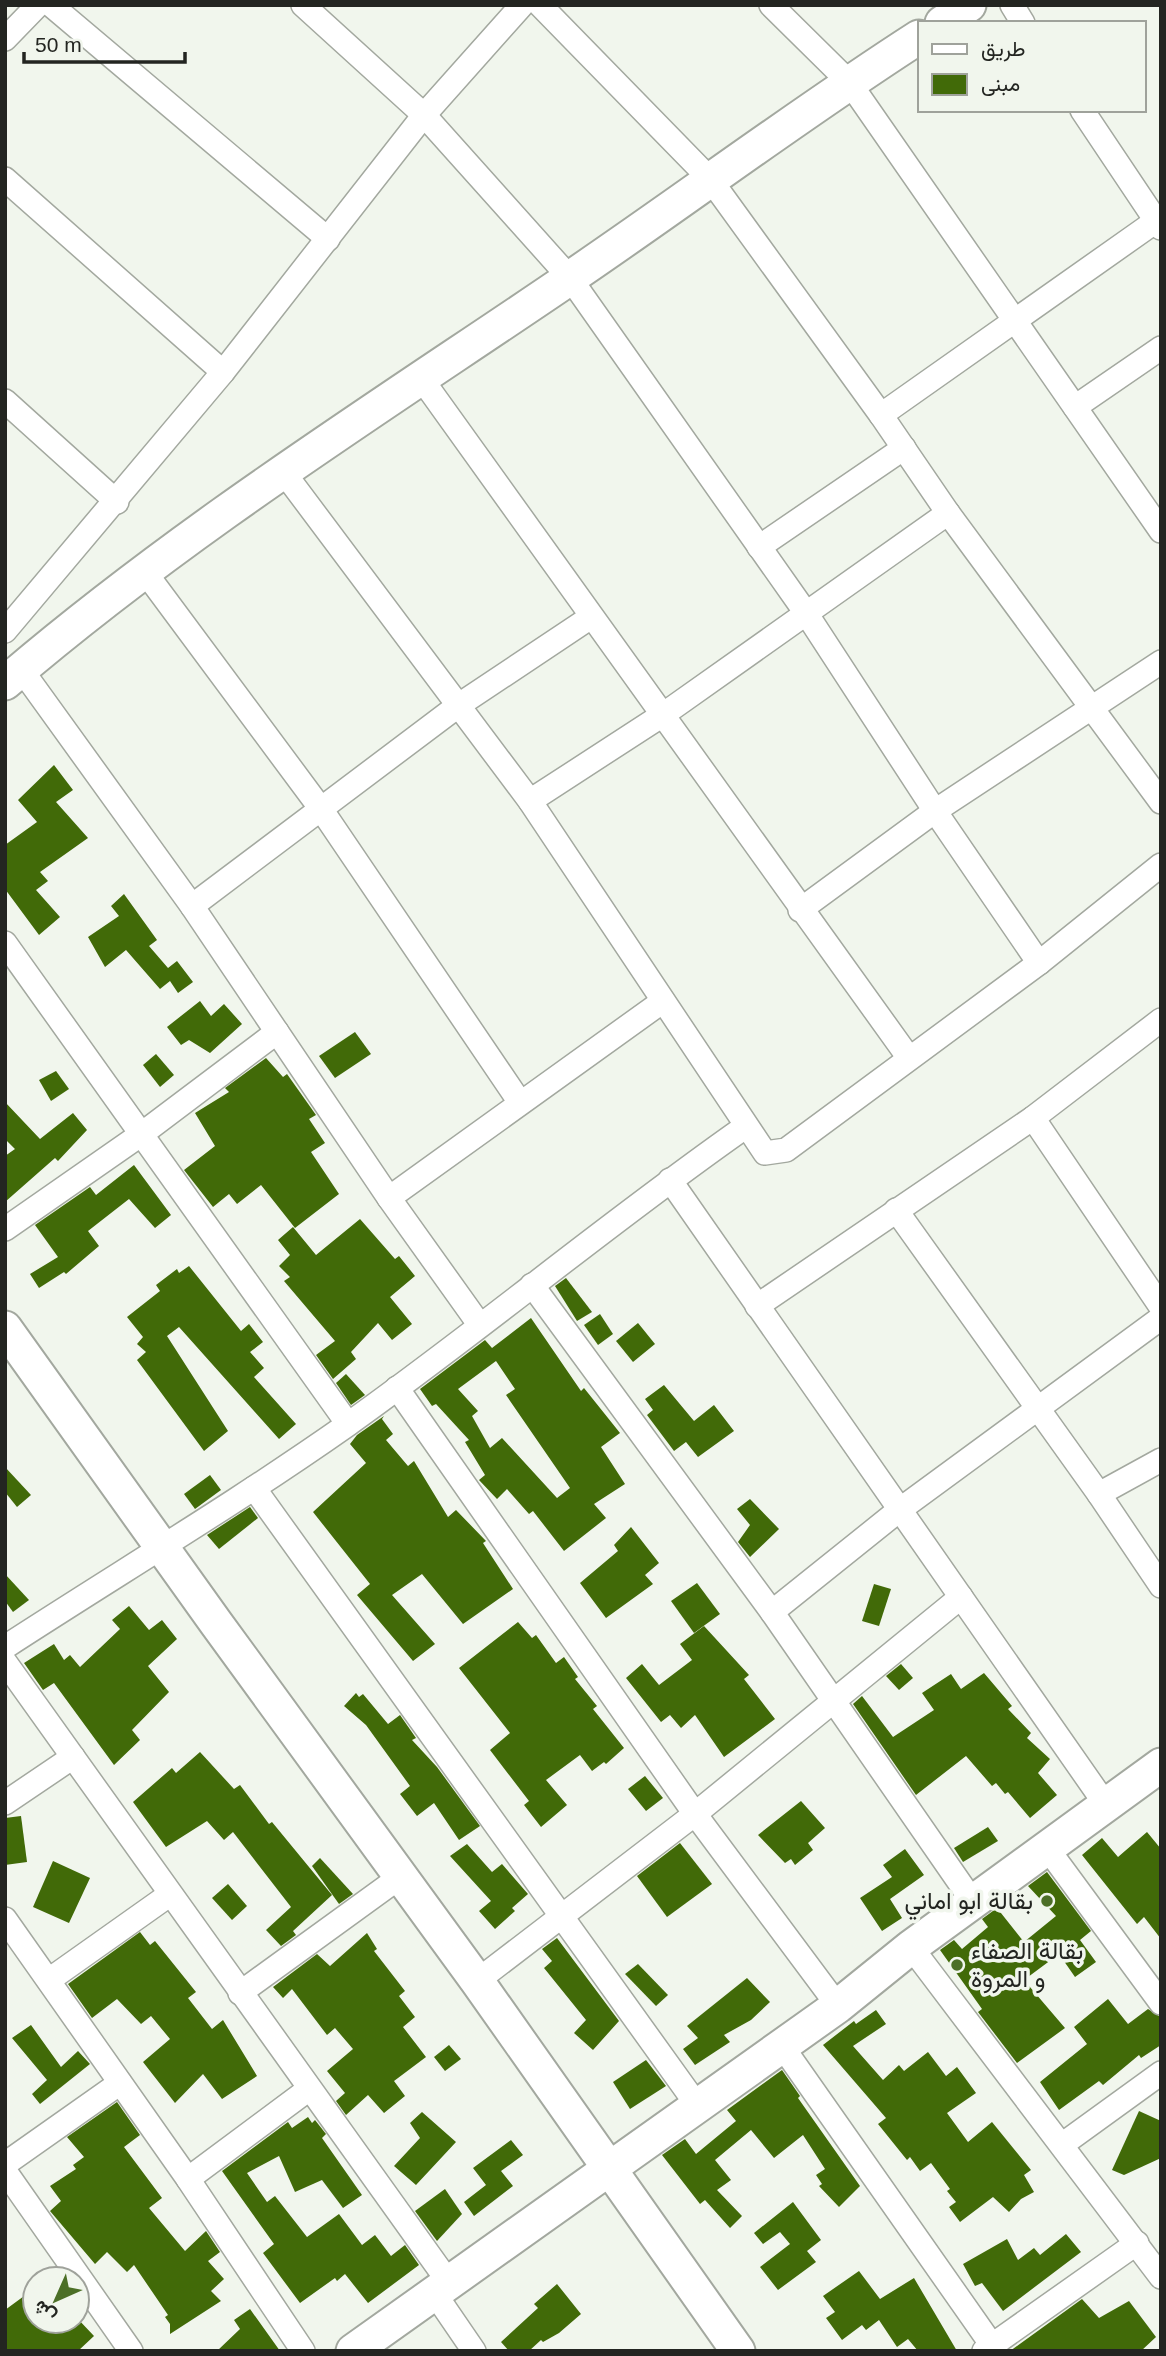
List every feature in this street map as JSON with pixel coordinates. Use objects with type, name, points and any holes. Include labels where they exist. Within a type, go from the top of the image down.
[{"type":"street","points":[[5,39],[38,5]]},
{"type":"street","points":[[51,5],[328,239]]},
{"type":"street","points":[[303,5],[424,115],[570,278],[806,613],[934,811],[1039,963]]},
{"type":"street","points":[[7,625],[117,502],[223,372],[424,115],[522,5]]},
{"type":"street","points":[[540,5],[710,179],[881,415],[948,513],[1161,802]]},
{"type":"street","points":[[771,5],[849,82],[1161,531]]},
{"type":"street","points":[[945,21],[969,5]]},
{"type":"street","points":[[1012,5],[1022,21]]},
{"type":"street","points":[[479,1324],[389,1198],[192,906],[13,676],[145,572],[282,470],[570,278],[849,82],[918,38]]},
{"type":"street","points":[[881,415],[1016,319],[1158,225],[1083,112]]},
{"type":"street","points":[[5,179],[223,372]]},
{"type":"street","points":[[1075,407],[1161,348]]},
{"type":"street","points":[[421,378],[909,1058]]},
{"type":"street","points":[[5,401],[117,502]]},
{"type":"street","points":[[759,547],[904,448]]},
{"type":"street","points":[[282,470],[530,802],[745,1127],[765,1153],[786,1150],[1039,963],[1161,865]]},
{"type":"street","points":[[530,802],[664,714],[948,513]]},
{"type":"street","points":[[145,572],[321,809],[519,1101]]},
{"type":"street","points":[[192,906],[459,705],[591,617]]},
{"type":"street","points":[[800,909],[934,811],[1161,662]]},
{"type":"street","points":[[5,943],[348,1424]]},
{"type":"street","points":[[389,1198],[519,1101],[663,1001]]},
{"type":"street","points":[[757,1306],[1033,1118],[1161,1020]]},
{"type":"street","points":[[5,1229],[143,1133],[276,1032]]},
{"type":"street","points":[[1033,1118],[1161,1307]]},
{"type":"street","points":[[5,1647],[254,1488],[348,1424],[670,1180],[745,1127]]},
{"type":"street","points":[[670,1180],[898,1511],[1106,1805]]},
{"type":"street","points":[[896,1210],[1037,1411],[1099,1494],[1161,1586]]},
{"type":"street","points":[[533,1285],[772,1612],[973,1902]]},
{"type":"street","points":[[772,1612],[898,1511],[1161,1318]]},
{"type":"street","points":[[5,1328],[477,1981],[738,2351]]},
{"type":"street","points":[[397,1388],[695,1814],[838,2006]]},
{"type":"street","points":[[1099,1494],[1161,1460]]},
{"type":"street","points":[[254,1488],[697,2105]]},
{"type":"street","points":[[477,1981],[695,1814],[961,1597]]},
{"type":"street","points":[[5,1662],[309,2089],[442,2289],[474,2351]]},
{"type":"street","points":[[5,1803],[74,1757]]},
{"type":"street","points":[[354,2351],[838,2006],[911,1947],[1161,1765]]},
{"type":"street","points":[[1047,1848],[1161,2003]]},
{"type":"street","points":[[240,1993],[400,1877]]},
{"type":"street","points":[[49,1980],[169,1895]]},
{"type":"street","points":[[5,1919],[188,2179],[303,2351]]},
{"type":"street","points":[[911,1947],[1063,2144],[1161,2277]]},
{"type":"street","points":[[782,2046],[991,2349],[1137,2243]]},
{"type":"street","points":[[1063,2144],[1161,2073]]},
{"type":"street","points":[[5,2164],[120,2082]]},
{"type":"street","points":[[188,2179],[309,2089]]},
{"type":"street","points":[[5,2171],[131,2351]]},
{"type":"building","points":[[54,765],[73,790],[56,802],[88,838],[40,872],[48,881],[36,890],[60,917],[39,935],[5,889],[5,845],[37,822],[18,800]]},
{"type":"building","points":[[124,894],[157,940],[149,946],[168,968],[177,961],[193,982],[178,993],[170,981],[160,989],[126,950],[105,967],[88,937],[119,916],[111,906]]},
{"type":"building","points":[[200,1001],[211,1016],[224,1004],[242,1024],[210,1053],[189,1040],[181,1045],[167,1027]]},
{"type":"building","points":[[355,1032],[371,1054],[335,1078],[319,1056]]},
{"type":"building","points":[[156,1054],[174,1075],[160,1087],[143,1065]]},
{"type":"building","points":[[266,1058],[283,1077],[287,1074],[316,1115],[309,1119],[325,1143],[311,1152],[339,1194],[295,1228],[261,1185],[237,1204],[229,1194],[213,1207],[184,1170],[215,1146],[195,1113],[229,1092],[225,1088]]},
{"type":"building","points":[[56,1071],[69,1089],[51,1101],[39,1080]]},
{"type":"building","points":[[5,1102],[40,1139],[73,1113],[87,1130],[58,1161],[55,1158],[5,1202],[5,1156],[15,1149],[5,1139]]},
{"type":"building","points":[[134,1165],[171,1215],[155,1228],[129,1199],[88,1231],[99,1246],[66,1274],[64,1272],[39,1288],[30,1274],[58,1257],[35,1225],[90,1187],[96,1195]]},
{"type":"building","points":[[360,1219],[395,1259],[399,1256],[415,1276],[390,1297],[412,1324],[392,1340],[378,1323],[351,1352],[356,1359],[333,1379],[316,1355],[335,1341],[284,1281],[290,1277],[279,1266],[290,1255],[278,1240],[293,1227],[316,1255]]},
{"type":"building","points":[[189,1266],[241,1331],[249,1324],[263,1342],[250,1352],[264,1368],[254,1377],[296,1424],[279,1439],[179,1327],[167,1336],[228,1431],[204,1451],[137,1360],[146,1352],[137,1344],[143,1337],[127,1317],[160,1291],[156,1285],[177,1269],[179,1273]]},
{"type":"building","points":[[566,1278],[592,1312],[577,1321],[555,1286]]},
{"type":"building","points":[[600,1314],[613,1334],[598,1345],[584,1325]]},
{"type":"building","points":[[531,1318],[581,1391],[584,1388],[620,1433],[601,1447],[625,1484],[594,1504],[606,1518],[564,1551],[533,1511],[529,1514],[507,1489],[497,1499],[479,1480],[485,1475],[465,1442],[469,1440],[436,1404],[432,1406],[420,1389],[485,1340],[492,1348]],"holes":[[[496,1361],[515,1389],[506,1395],[570,1488],[557,1498],[502,1438],[490,1448],[472,1416],[478,1411],[458,1389]]]},
{"type":"building","points":[[638,1323],[655,1344],[633,1362],[616,1341]]},
{"type":"building","points":[[346,1374],[365,1395],[351,1405],[336,1383]]},
{"type":"building","points":[[664,1385],[694,1421],[714,1405],[734,1431],[698,1457],[686,1442],[674,1451],[647,1415],[653,1410],[645,1399]]},
{"type":"building","points":[[384,1416],[382,1419],[393,1434],[386,1440],[408,1466],[414,1461],[448,1517],[456,1510],[486,1541],[483,1543],[513,1589],[463,1624],[422,1574],[392,1595],[435,1644],[413,1661],[357,1595],[370,1584],[313,1512],[366,1463],[350,1444],[357,1435]]},
{"type":"building","points":[[5,1467],[31,1495],[17,1507],[5,1492]]},
{"type":"building","points":[[210,1475],[221,1490],[195,1509],[184,1494]]},
{"type":"building","points":[[750,1499],[779,1529],[750,1557],[738,1542],[750,1525],[737,1509]]},
{"type":"building","points":[[250,1507],[258,1518],[219,1549],[207,1535]]},
{"type":"building","points":[[631,1527],[659,1563],[645,1575],[653,1584],[606,1618],[580,1583],[618,1551],[614,1545]]},
{"type":"building","points":[[5,1574],[29,1600],[13,1612],[5,1601]]},
{"type":"building","points":[[697,1583],[720,1614],[694,1633],[671,1601]]},
{"type":"building","points":[[874,1584],[891,1589],[879,1626],[862,1621]]},
{"type":"building","points":[[129,1606],[149,1630],[162,1620],[177,1639],[148,1666],[169,1692],[132,1730],[140,1740],[114,1765],[54,1683],[43,1690],[24,1663],[54,1644],[64,1660],[70,1655],[80,1667],[120,1629],[112,1620]]},
{"type":"building","points":[[518,1622],[532,1638],[536,1635],[556,1663],[564,1657],[578,1677],[575,1679],[597,1706],[593,1709],[624,1748],[606,1764],[604,1762],[592,1771],[580,1755],[546,1780],[567,1805],[541,1827],[524,1805],[529,1801],[490,1750],[510,1733],[459,1668]]},
{"type":"building","points":[[704,1626],[749,1675],[744,1679],[775,1719],[724,1757],[695,1715],[681,1728],[670,1715],[661,1722],[626,1678],[642,1664],[659,1685],[692,1660],[680,1644]]},
{"type":"building","points":[[901,1664],[913,1678],[899,1690],[886,1676]]},
{"type":"building","points":[[984,1673],[1012,1706],[1008,1709],[1031,1733],[1027,1738],[1050,1759],[1038,1773],[1057,1795],[1030,1818],[1008,1792],[1005,1794],[996,1783],[992,1786],[966,1756],[916,1795],[853,1704],[862,1696],[893,1737],[934,1710],[922,1693],[951,1674],[961,1689]]},
{"type":"building","points":[[356,1693],[359,1697],[363,1694],[388,1724],[400,1715],[416,1738],[412,1740],[437,1767],[480,1826],[459,1840],[434,1803],[417,1816],[400,1794],[410,1786],[366,1725],[344,1706]]},
{"type":"building","points":[[200,1752],[234,1789],[240,1785],[269,1824],[272,1822],[332,1895],[293,1931],[296,1935],[281,1946],[266,1930],[291,1907],[233,1832],[224,1840],[207,1821],[166,1847],[133,1802],[172,1768],[176,1773]]},
{"type":"building","points":[[645,1776],[663,1798],[646,1811],[628,1789]]},
{"type":"building","points":[[801,1801],[825,1828],[808,1843],[813,1850],[795,1865],[791,1859],[785,1863],[758,1835]]},
{"type":"building","points":[[21,1816],[27,1862],[5,1865],[5,1818]]},
{"type":"building","points":[[988,1827],[998,1841],[963,1862],[954,1848]]},
{"type":"building","points":[[1147,1832],[1161,1849],[1161,1939],[1144,1917],[1137,1924],[1082,1855],[1102,1838],[1118,1857]]},
{"type":"building","points":[[680,1843],[712,1884],[667,1917],[637,1876]]},
{"type":"building","points":[[467,1844],[492,1872],[502,1864],[528,1894],[512,1908],[515,1911],[495,1929],[479,1911],[491,1901],[450,1856]]},
{"type":"building","points":[[905,1849],[924,1875],[890,1899],[902,1918],[882,1931],[860,1898],[892,1877],[883,1865]]},
{"type":"building","points":[[320,1858],[353,1894],[339,1904],[312,1866]]},
{"type":"building","points":[[53,1861],[90,1878],[69,1923],[33,1907]]},
{"type":"building","points":[[1047,1872],[1091,1931],[1080,1940],[1096,1962],[1075,1977],[1059,1954],[1024,1980],[1065,2028],[1017,2063],[978,2012],[982,2009],[940,1950],[954,1940],[962,1949],[988,1927],[982,1919],[997,1908],[1024,1942],[1056,1916],[1028,1886]]},
{"type":"building","points":[[228,1884],[247,1906],[232,1920],[212,1898]]},
{"type":"building","points":[[140,1932],[150,1945],[155,1941],[196,1992],[188,1998],[212,2029],[223,2020],[257,2076],[222,2099],[203,2074],[175,2103],[143,2062],[170,2039],[151,2016],[141,2024],[117,1999],[92,2018],[68,1984]]},
{"type":"building","points":[[367,1933],[377,1949],[374,1951],[405,1991],[399,1996],[415,2017],[403,2027],[426,2057],[394,2081],[405,2096],[384,2113],[368,2095],[346,2115],[336,2101],[345,2093],[327,2071],[353,2049],[335,2028],[327,2035],[292,1989],[283,1998],[273,1987],[317,1954],[330,1966]]},
{"type":"building","points":[[557,1938],[619,2021],[593,2050],[574,2033],[586,2020],[544,1968],[552,1961],[542,1949]]},
{"type":"building","points":[[638,1964],[668,1995],[656,2006],[625,1974]]},
{"type":"building","points":[[747,1978],[770,2002],[751,2020],[724,2035],[730,2042],[695,2065],[683,2049],[698,2038],[687,2026]]},
{"type":"building","points":[[1108,1999],[1128,2024],[1148,2009],[1159,2016],[1161,2045],[1141,2058],[1139,2055],[1103,2085],[1099,2081],[1059,2110],[1040,2082],[1087,2044],[1074,2027]]},
{"type":"building","points":[[876,2010],[886,2024],[853,2046],[883,2080],[899,2065],[904,2071],[928,2052],[946,2076],[957,2067],[976,2093],[947,2113],[968,2142],[992,2122],[1031,2170],[1024,2175],[1034,2192],[1021,2199],[1009,2212],[993,2197],[960,2222],[949,2207],[956,2202],[947,2191],[950,2189],[931,2163],[920,2171],[910,2157],[907,2160],[878,2124],[886,2118],[823,2045],[854,2021],[856,2024]]},
{"type":"building","points":[[31,2025],[61,2067],[78,2051],[90,2064],[40,2104],[32,2094],[47,2080],[12,2038]]},
{"type":"building","points":[[449,2045],[461,2059],[445,2071],[434,2057]]},
{"type":"building","points":[[646,2060],[666,2086],[630,2109],[613,2082]]},
{"type":"building","points":[[782,2070],[800,2096],[798,2098],[860,2186],[839,2207],[819,2186],[822,2184],[816,2175],[825,2169],[803,2135],[774,2158],[751,2130],[715,2160],[731,2180],[717,2190],[742,2216],[730,2228],[705,2200],[700,2204],[662,2155],[685,2139],[696,2154],[736,2121],[727,2110]]},
{"type":"building","points":[[117,2102],[140,2135],[124,2147],[162,2198],[149,2208],[185,2251],[206,2231],[220,2252],[208,2261],[224,2279],[211,2291],[221,2301],[170,2334],[170,2324],[165,2317],[168,2315],[134,2265],[127,2272],[107,2252],[95,2264],[50,2211],[61,2201],[50,2186],[76,2169],[73,2165],[84,2157],[67,2137]]},
{"type":"building","points":[[1139,2111],[1161,2121],[1161,2158],[1124,2175],[1112,2170]]},
{"type":"building","points":[[422,2112],[456,2142],[416,2185],[394,2166],[420,2138],[410,2123]]},
{"type":"building","points":[[308,2117],[312,2123],[315,2120],[326,2134],[322,2138],[362,2195],[343,2208],[322,2180],[295,2192],[279,2156],[247,2173],[267,2202],[275,2196],[307,2237],[339,2214],[362,2245],[375,2235],[391,2256],[405,2245],[419,2265],[368,2303],[345,2274],[300,2303],[263,2253],[274,2244],[222,2171],[288,2122],[292,2128]]},
{"type":"building","points":[[511,2140],[523,2155],[501,2171],[513,2186],[474,2216],[464,2202],[486,2185],[473,2168]]},
{"type":"building","points":[[445,2189],[462,2214],[437,2241],[415,2211]]},
{"type":"building","points":[[793,2202],[821,2240],[807,2251],[816,2262],[778,2290],[760,2267],[790,2244],[780,2232],[763,2244],[754,2233]]},
{"type":"building","points":[[1066,2234],[1081,2252],[1003,2311],[982,2283],[975,2286],[963,2264],[1007,2239],[1018,2260],[1034,2248],[1040,2255]]},
{"type":"building","points":[[859,2271],[880,2299],[914,2278],[957,2351],[918,2351],[908,2339],[897,2347],[879,2320],[866,2330],[862,2325],[842,2340],[826,2318],[835,2312],[823,2296]]},
{"type":"building","points":[[557,2284],[581,2314],[559,2333],[543,2342],[541,2340],[529,2351],[509,2351],[501,2342],[538,2308],[534,2304]]},
{"type":"building","points":[[21,2298],[21,2335],[91,2335],[91,2333],[94,2336],[78,2351],[5,2351],[5,2310]]},
{"type":"building","points":[[1082,2299],[1099,2318],[1129,2301],[1156,2337],[1141,2351],[1010,2351]]},
{"type":"building","points":[[250,2309],[280,2351],[217,2351],[240,2329],[234,2320]]},
{"type":"place","name":"بقالة ابو اماني","points":[[1047,1901]]},
{"type":"place","name":"بقالة الصفاء و المروة","points":[[957,1965]]}]
